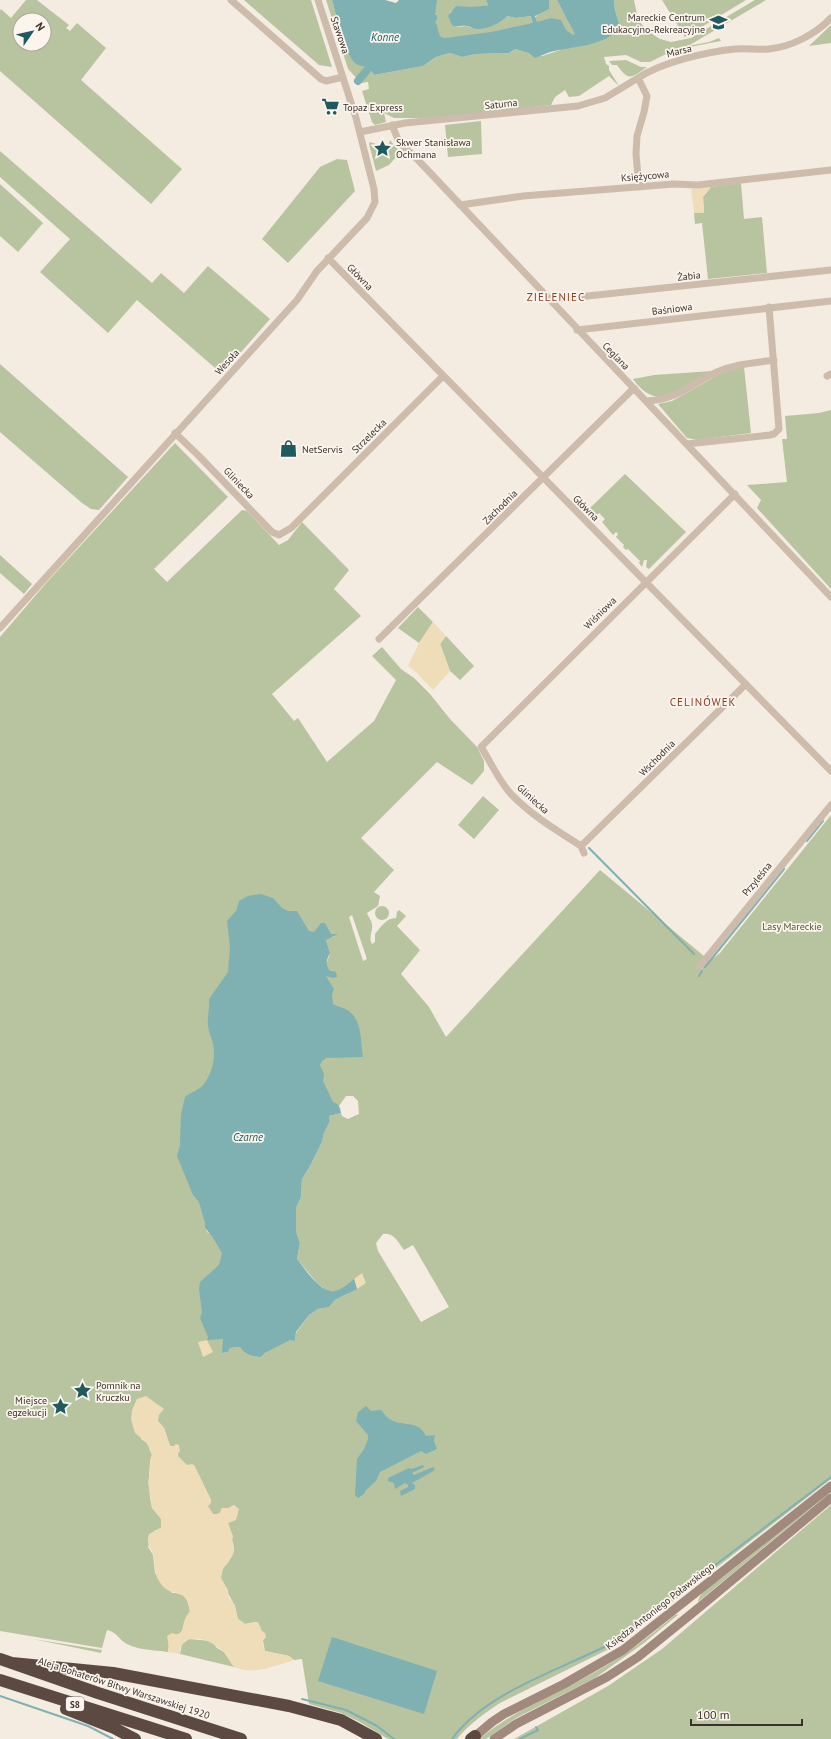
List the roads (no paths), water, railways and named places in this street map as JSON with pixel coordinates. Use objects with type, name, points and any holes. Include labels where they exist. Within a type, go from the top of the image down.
[{"type":"highway","name":"Aleja Bohaterów Bitwy Warszawskiej 1920","points":[[0,1659],[98,1693],[241,1739]]},
{"type":"highway","points":[[12,1663],[113,1673],[289,1706],[341,1720],[376,1739]]},
{"type":"highway","points":[[4,1682],[114,1728],[135,1739]]},
{"type":"highway","name":"S8","points":[[4,1682],[186,1739]]},
{"type":"main road","name":"Księdza Antoniego Poławskiego","points":[[473,1738],[504,1714],[564,1684],[623,1650],[831,1486]]},
{"type":"main road","points":[[494,1739],[516,1724],[607,1677],[638,1657],[682,1623],[831,1498]]},
{"type":"street","points":[[231,0],[321,79],[326,81],[343,77]]},
{"type":"street","name":"Stawowa","points":[[318,0],[343,77]]},
{"type":"street","name":"Marsa","points":[[638,78],[653,69],[678,60],[734,49],[767,50],[782,47],[818,30],[831,18]]},
{"type":"street","name":"Wesoła","points":[[0,628],[297,300],[328,258],[367,218],[375,202],[374,189],[360,132],[343,77]]},
{"type":"street","points":[[638,78],[645,91],[647,101],[637,136],[636,154],[639,187]]},
{"type":"street","name":"Saturna","points":[[360,132],[392,125],[578,106],[606,98],[638,78]]},
{"type":"street","name":"Ceglana","points":[[392,125],[399,142],[735,494],[831,597]]},
{"type":"street","name":"Księżycowa","points":[[460,205],[522,196],[674,184],[698,185],[831,170]]},
{"type":"street","name":"Główna","points":[[328,258],[542,478],[831,771]]},
{"type":"street","name":"Żabia","points":[[550,300],[831,270]]},
{"type":"street","name":"Baśniowa","points":[[577,330],[831,301]]},
{"type":"street","points":[[687,444],[776,433],[780,426],[769,307]]},
{"type":"street","points":[[646,401],[662,400],[675,396],[716,372],[734,365],[774,360]]},
{"type":"street","name":"Strzelecka","points":[[291,528],[443,376]]},
{"type":"street","name":"Zachodnia","points":[[379,639],[634,388]]},
{"type":"street","name":"Gliniecka","points":[[175,433],[272,532],[279,535],[291,528]]},
{"type":"street","name":"Wiśniowa","points":[[481,747],[735,494]]},
{"type":"street","name":"Wschodnia","points":[[582,849],[746,684]]},
{"type":"street","name":"Gliniecka","points":[[481,747],[499,777],[511,793],[541,820],[582,849]]},
{"type":"street","name":"Przyleśna","points":[[700,966],[831,805]]},
{"type":"water","name":"Konne","points":[[332,0],[385,0],[396,3],[399,0],[437,0],[435,15],[437,15],[437,19],[435,22],[439,34],[441,37],[445,38],[491,32],[533,23],[531,16],[516,18],[507,16],[489,27],[480,29],[474,29],[468,26],[456,26],[452,25],[448,16],[456,6],[485,6],[488,5],[486,0],[549,0],[549,9],[535,16],[537,22],[551,18],[561,20],[566,30],[573,35],[575,34],[557,0],[614,0],[620,28],[605,39],[587,45],[550,52],[535,58],[529,53],[515,49],[509,53],[476,54],[462,57],[450,53],[436,57],[423,66],[374,75],[370,69],[368,71],[366,67],[356,64],[351,58],[341,33]]},
{"type":"water","name":"Czarne","points":[[261,894],[273,898],[282,908],[288,911],[297,911],[309,931],[314,932],[321,923],[325,923],[331,934],[338,934],[326,940],[330,953],[327,959],[327,965],[329,970],[336,972],[337,977],[333,978],[326,976],[334,989],[332,994],[333,1004],[348,1011],[354,1016],[357,1022],[363,1057],[326,1058],[320,1065],[324,1074],[323,1081],[333,1102],[339,1106],[341,1113],[329,1116],[330,1121],[324,1133],[322,1142],[302,1179],[301,1197],[296,1208],[296,1231],[300,1243],[297,1259],[314,1280],[324,1289],[335,1291],[354,1279],[357,1289],[335,1300],[329,1307],[318,1309],[309,1315],[296,1332],[295,1341],[290,1340],[265,1353],[261,1357],[249,1355],[240,1347],[230,1348],[228,1352],[222,1353],[223,1339],[207,1340],[208,1337],[200,1318],[202,1312],[199,1289],[200,1282],[219,1265],[222,1253],[212,1236],[205,1228],[199,1202],[193,1195],[177,1156],[180,1145],[181,1114],[185,1097],[203,1085],[211,1071],[214,1049],[208,1029],[209,999],[228,972],[230,947],[227,921],[236,911],[239,901],[248,896]]},
{"type":"water","points":[[366,1406],[371,1411],[381,1410],[393,1421],[420,1428],[426,1436],[435,1435],[434,1441],[437,1449],[426,1454],[421,1451],[380,1472],[376,1481],[366,1490],[364,1494],[358,1498],[355,1495],[357,1459],[364,1449],[368,1435],[356,1421],[358,1412]]},
{"type":"water","points":[[423,1465],[424,1467],[412,1473],[414,1475],[433,1467],[435,1470],[412,1483],[415,1485],[415,1489],[401,1496],[400,1491],[408,1487],[408,1485],[405,1483],[395,1489],[394,1483],[388,1481],[388,1478],[409,1468],[412,1469]]},
{"type":"water","points":[[332,1637],[437,1671],[424,1714],[318,1681]]},
{"type":"waterway","points":[[358,81],[367,70]]},
{"type":"waterway","points":[[807,841],[823,821]]},
{"type":"waterway","points":[[589,848],[694,954]]},
{"type":"waterway","points":[[705,967],[784,869]]},
{"type":"waterway","points":[[699,976],[702,971]]},
{"type":"waterway","points":[[689,1585],[831,1477]]},
{"type":"waterway","points":[[452,1739],[466,1722],[504,1695],[617,1640],[667,1603]]},
{"type":"waterway","points":[[0,1696],[88,1726],[113,1739]]},
{"type":"waterway","points":[[302,1699],[346,1710],[377,1726],[394,1739]]},
{"type":"waterway","points":[[520,1739],[538,1730],[536,1727]]},
{"type":"place","name":"Mareckie Centrum Edukacyjno-Rekreacyjne","points":[[718,23]]},
{"type":"place","name":"Topaz Express","points":[[330,107]]},
{"type":"place","name":"Skwer Stanisława Ochmana","points":[[383,148]]},
{"type":"place","name":"NetServis","points":[[289,449]]},
{"type":"place","name":"Pomnik na Kruczku","points":[[83,1391]]},
{"type":"place","name":"Miejsce egzekucji","points":[[60,1406]]},
{"type":"district","name":"ZIELENIEC","points":[[556,297]]},
{"type":"district","name":"CELINÓWEK","points":[[703,702]]},
{"type":"park label","name":"Lasy Mareckie","points":[[792,926]]}]
